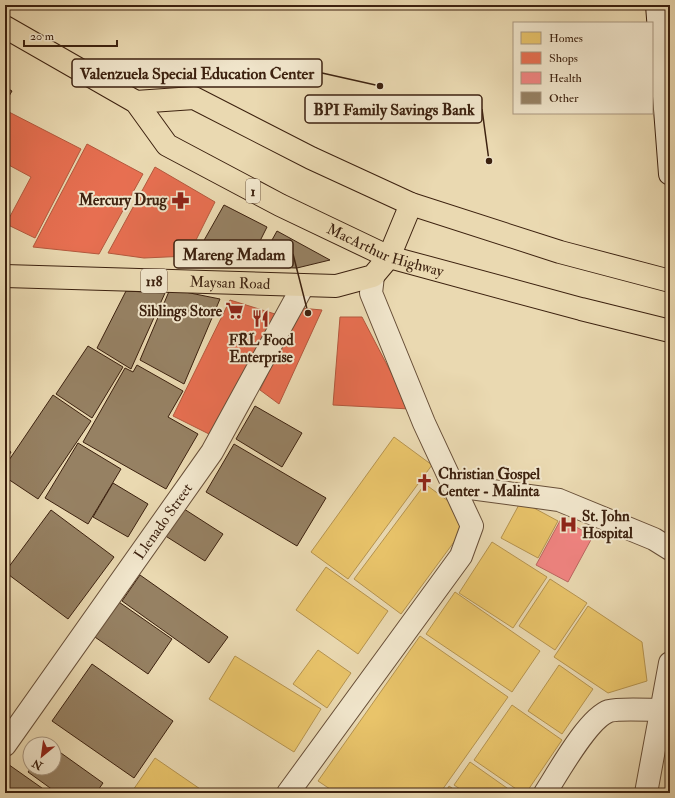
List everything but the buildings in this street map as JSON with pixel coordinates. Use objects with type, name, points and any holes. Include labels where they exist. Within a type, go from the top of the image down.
[{"type":"main road","name":"MacArthur Highway","points":[[5,27],[136,102],[167,145],[280,205],[389,257],[581,309],[670,331]]},
{"type":"main road","points":[[136,102],[194,98],[311,158],[411,204],[560,252],[670,281]]},
{"type":"main road","points":[[373,276],[389,257],[411,204]]},
{"type":"main road","name":"Maysan Road","points":[[5,276],[336,286],[373,276]]},
{"type":"street","points":[[657,5],[670,174]]},
{"type":"street","points":[[288,793],[461,556],[472,526],[455,486],[424,423],[372,293],[373,276]]},
{"type":"street","name":"Llenado Street","points":[[5,745],[212,452],[303,286]]},
{"type":"street","points":[[455,486],[559,500],[654,539],[670,549]]},
{"type":"street","points":[[646,793],[670,663]]},
{"type":"street","points":[[545,793],[588,729],[598,718],[610,711],[662,710]]},
{"type":"place","name":"Valenzuela Special Education Center","points":[[380,86]]},
{"type":"place","name":"BPI Family Savings Bank","points":[[489,161]]},
{"type":"place","name":"Mercury Drug","points":[[180,200]]},
{"type":"place","name":"Siblings Store","points":[[235,311]]},
{"type":"place","name":"Mareng Madam","points":[[308,313]]},
{"type":"place","name":"FRL Food Enterprise","points":[[261,319]]},
{"type":"place","name":"Christian Gospel Center - Malinta","points":[[425,483]]},
{"type":"place","name":"St. John Hospital","points":[[569,525]]}]
